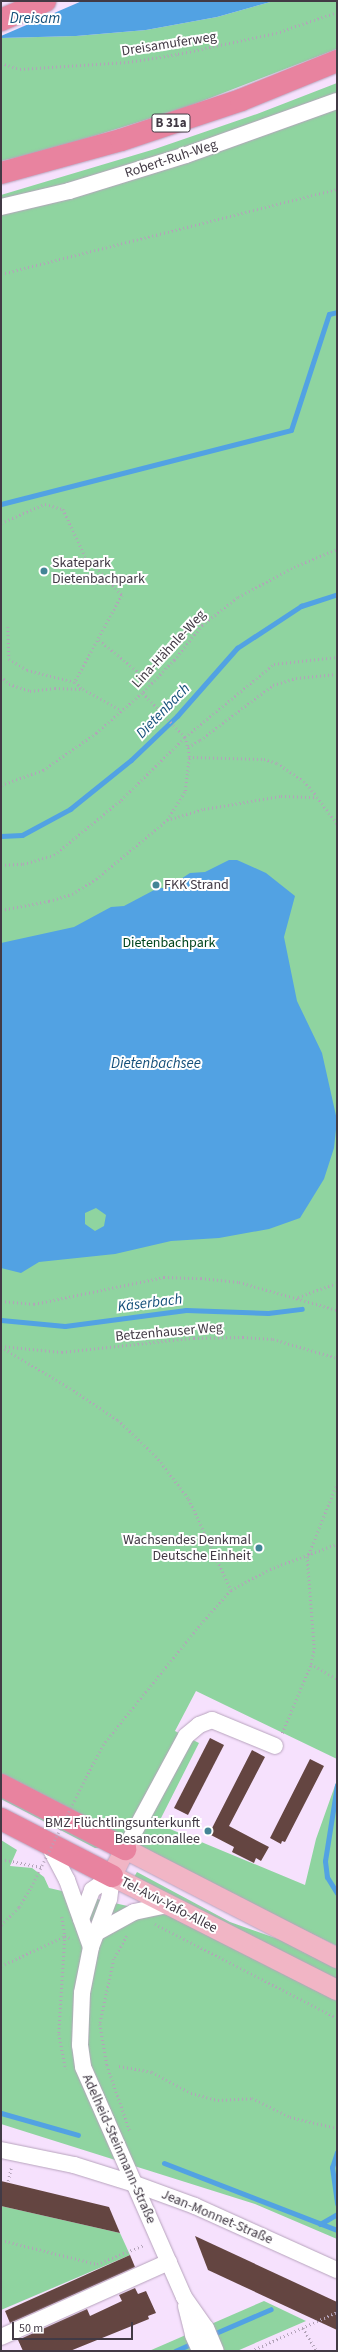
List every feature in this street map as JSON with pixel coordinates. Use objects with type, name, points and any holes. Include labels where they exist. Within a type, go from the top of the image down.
[{"type":"highway","points":[[1,20],[45,1]]},
{"type":"highway","name":"B 31a","points":[[1,173],[129,138],[241,100],[337,61]]},
{"type":"highway","points":[[1,1784],[125,1849]]},
{"type":"highway","name":"Tel-Aviv-Yafo-Allee","points":[[1,1819],[112,1876]]},
{"type":"main road","points":[[112,1876],[125,1849],[337,1958]]},
{"type":"main road","name":"Tel-Aviv-Yafo-Allee","points":[[112,1876],[337,1990]]},
{"type":"street","name":"Robert-Ruh-Weg","points":[[1,207],[69,192],[186,155],[337,101]]},
{"type":"street","points":[[125,1849],[186,1736],[199,1725],[212,1720],[275,1746]]},
{"type":"street","points":[[48,1844],[67,1880],[81,1919],[93,1940],[134,1912],[167,1905]]},
{"type":"street","points":[[81,1919],[92,1890],[112,1876]]},
{"type":"street","name":"Adelheid-Steinmann-Straße","points":[[112,1876],[109,1899],[93,1940],[82,1993],[80,2021],[83,2068],[199,2332],[211,2350]]},
{"type":"street","name":"Jean-Monnet-Straße","points":[[1,2150],[74,2165],[135,2184],[195,2206],[337,2270]]},
{"type":"street","points":[[1,2337],[169,2262]]},
{"type":"path","name":"Dreisamuferweg","points":[[1,63],[20,69],[128,62],[171,56],[276,33],[337,12]]},
{"type":"path","points":[[1,274],[337,189]]},
{"type":"path","points":[[1,523],[45,504],[63,509],[85,556],[122,595],[75,682]]},
{"type":"path","name":"Lina-Hähnle-Weg","points":[[1,785],[50,766],[96,733],[152,683],[202,625],[238,596],[294,567],[337,549]]},
{"type":"path","points":[[8,627],[9,659],[27,670],[75,682],[82,689],[121,710]]},
{"type":"path","points":[[99,640],[152,683]]},
{"type":"path","points":[[1,865],[23,864],[54,855],[121,800],[185,737],[274,664],[337,657]]},
{"type":"path","points":[[188,746],[273,685],[296,678],[337,674]]},
{"type":"path","points":[[1,676],[9,684],[30,691],[55,688],[82,689]]},
{"type":"path","points":[[1,910],[49,901],[72,894],[96,879],[167,820],[184,791],[189,757],[188,746],[185,737],[178,728],[143,692]]},
{"type":"path","points":[[189,757],[264,759],[277,763],[304,781],[337,824]]},
{"type":"path","points":[[167,820],[204,809],[281,796],[317,797]]},
{"type":"path","points":[[1,1301],[34,1304],[164,1277],[239,1282],[337,1310]]},
{"type":"path","points":[[298,1298],[337,1283]]},
{"type":"path","name":"Betzenhauser Weg","points":[[1,1347],[62,1352],[194,1338],[243,1337],[273,1340],[337,1358]]},
{"type":"path","points":[[1,1347],[70,1388],[118,1420],[156,1456],[189,1499],[231,1590]]},
{"type":"path","points":[[275,1746],[311,1664],[314,1649],[307,1555],[337,1483]]},
{"type":"path","points":[[1,1925],[19,1907],[31,1887],[105,1742],[198,1627],[231,1590],[270,1569],[337,1544]]},
{"type":"path","points":[[311,1664],[337,1679]]},
{"type":"path","points":[[1,1859],[14,1860],[44,1868]]},
{"type":"path","points":[[148,1923],[337,2018]]},
{"type":"path","points":[[128,1934],[114,1959],[100,2024],[107,2065],[132,2136]]},
{"type":"path","points":[[1,1966],[65,1936],[93,1940]]},
{"type":"path","points":[[119,2066],[152,2072],[191,2093],[218,2100],[252,2098],[290,2117],[337,2128]]},
{"type":"path","points":[[1,2240],[97,2264],[159,2238]]},
{"type":"path","points":[[251,2351],[337,2312]]},
{"type":"path","points":[[304,2328],[317,2351]]},
{"type":"green space","points":[[274,1],[337,1],[337,49],[187,107],[46,151],[1,161],[1,38],[76,36],[146,30],[217,17]]},
{"type":"green space","name":"Dietenbachpark","points":[[337,83],[337,1759],[196,1691],[175,1731],[199,1743],[158,1824],[305,1885],[316,1839],[337,1780],[337,1946],[176,1868],[149,1850],[1,1775],[1,195],[155,149],[257,114]]},
{"type":"green space","points":[[1,1793],[100,1848],[95,1848],[1,1799]]},
{"type":"green space","points":[[1,1840],[17,1850],[10,1866],[32,1868],[44,1877],[49,1888],[171,1916],[337,2001],[337,2239],[255,2204],[1,2124]]},
{"type":"green space","points":[[137,1872],[230,1922],[281,1940],[337,1969],[337,1983],[134,1877]]},
{"type":"green space","points":[[1,2206],[120,2233],[130,2255],[1,2310]]},
{"type":"green space","points":[[264,2301],[306,2321],[237,2351],[149,2351]]},
{"type":"water","name":"Dreisam","points":[[1,1],[274,1],[217,17],[146,30],[76,36],[1,38]]},
{"type":"water","name":"Dietenbachsee","points":[[229,860],[237,860],[266,873],[295,896],[284,937],[297,1001],[322,1053],[337,1120],[334,1148],[324,1179],[300,1218],[269,1229],[219,1238],[171,1241],[115,1254],[39,1262],[21,1273],[1,1268],[1,943],[74,927],[111,907],[124,906],[158,888],[167,888],[190,873],[205,872]],"holes":[[[96,1208],[106,1215],[104,1226],[95,1231],[85,1224],[85,1213]]]},
{"type":"pier","points":[[1,1],[82,1],[1,36]]},
{"type":"building","points":[[210,1738],[224,1745],[188,1815],[174,1808]]},
{"type":"building","points":[[252,1750],[265,1757],[229,1826],[269,1847],[261,1861],[256,1858],[254,1863],[232,1852],[234,1847],[209,1834]]},
{"type":"building","points":[[310,1759],[324,1766],[285,1842],[282,1841],[281,1844],[270,1838]]},
{"type":"building","points":[[1,2181],[109,2207],[120,2233],[1,2206]]},
{"type":"building","points":[[195,2236],[337,2302],[337,2330],[208,2270]]},
{"type":"building","points":[[130,2255],[135,2267],[10,2323],[5,2311]]},
{"type":"building","points":[[135,2288],[138,2294],[146,2291],[156,2313],[148,2316],[149,2319],[70,2351],[23,2351],[18,2340],[87,2309],[90,2316],[122,2301],[119,2295]]},
{"type":"waterway","points":[[1,504],[291,430],[329,314],[337,312]]},
{"type":"waterway","name":"Dietenbach","points":[[1,836],[22,835],[70,809],[131,760],[177,716],[237,648],[301,606],[337,594]]},
{"type":"waterway","name":"Käserbach","points":[[1,1320],[65,1326],[186,1310],[268,1313],[302,1309]]},
{"type":"waterway","points":[[337,1785],[325,1861],[327,1877],[337,1893]]},
{"type":"waterway","points":[[1,2113],[78,2135]]},
{"type":"waterway","points":[[337,2152],[332,2167],[337,2204]]},
{"type":"waterway","points":[[164,2163],[337,2230]]},
{"type":"waterway","points":[[320,2224],[337,2214]]},
{"type":"waterway","points":[[211,2335],[271,2309]]},
{"type":"waterway","points":[[175,2351],[195,2342]]},
{"type":"place","name":"Skatepark Dietenbachpark","points":[[44,571]]},
{"type":"place","name":"FKK Strand","points":[[156,885]]},
{"type":"place","name":"Wachsendes Denkmal Deutsche Einheit","points":[[259,1548]]},
{"type":"place","name":"BMZ Flüchtlingsunterkunft Besanconallee","points":[[208,1831]]}]
